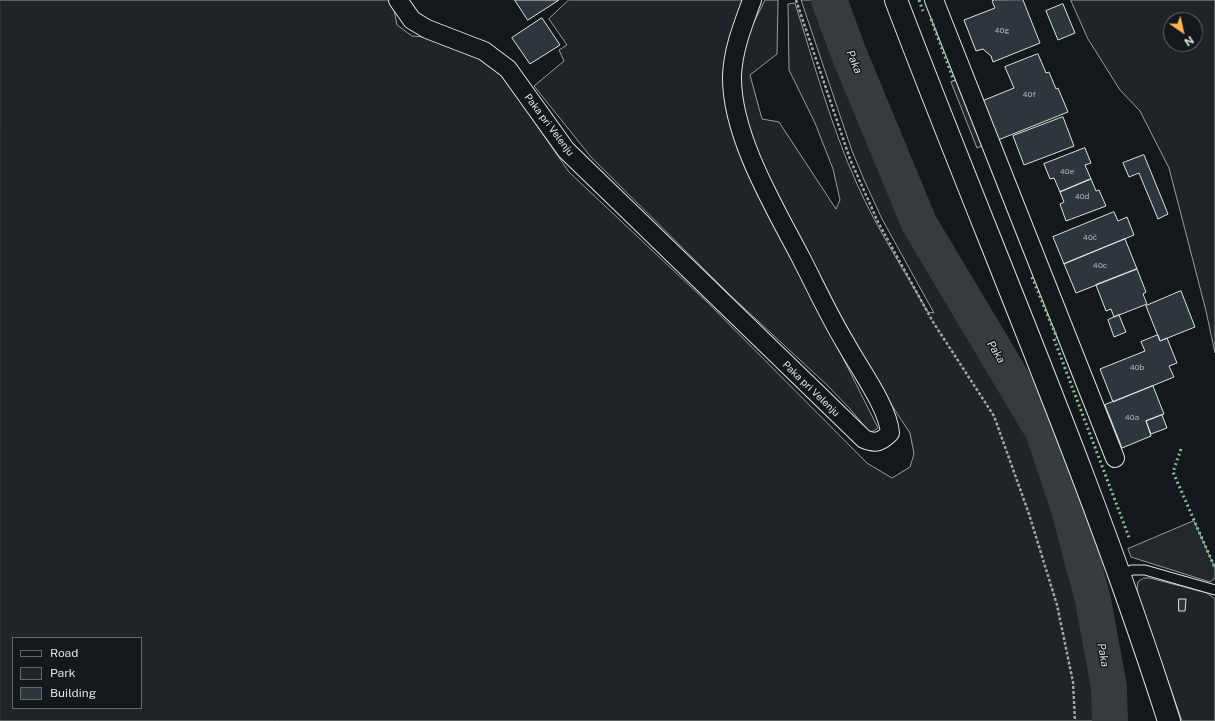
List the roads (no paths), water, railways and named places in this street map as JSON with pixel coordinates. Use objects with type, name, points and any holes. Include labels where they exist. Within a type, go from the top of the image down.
[{"type":"main road","points":[[896,0],[950,142],[1057,407],[1119,575],[1169,721]]},
{"type":"street","name":"Paka pri Velenju","points":[[398,0],[412,20],[427,29],[484,51],[508,69],[566,150],[864,439],[874,443],[882,440],[890,433],[886,415],[842,338],[778,214],[748,149],[737,116],[732,76],[736,45],[752,0]]},
{"type":"street","points":[[934,0],[1115,458]]},
{"type":"lane","points":[[1119,575],[1132,570],[1145,570],[1215,590]]},
{"type":"waterway","name":"Paka","points":[[829,0],[849,54],[919,223],[1043,431],[1069,509],[1093,600],[1109,687],[1110,721]]}]
